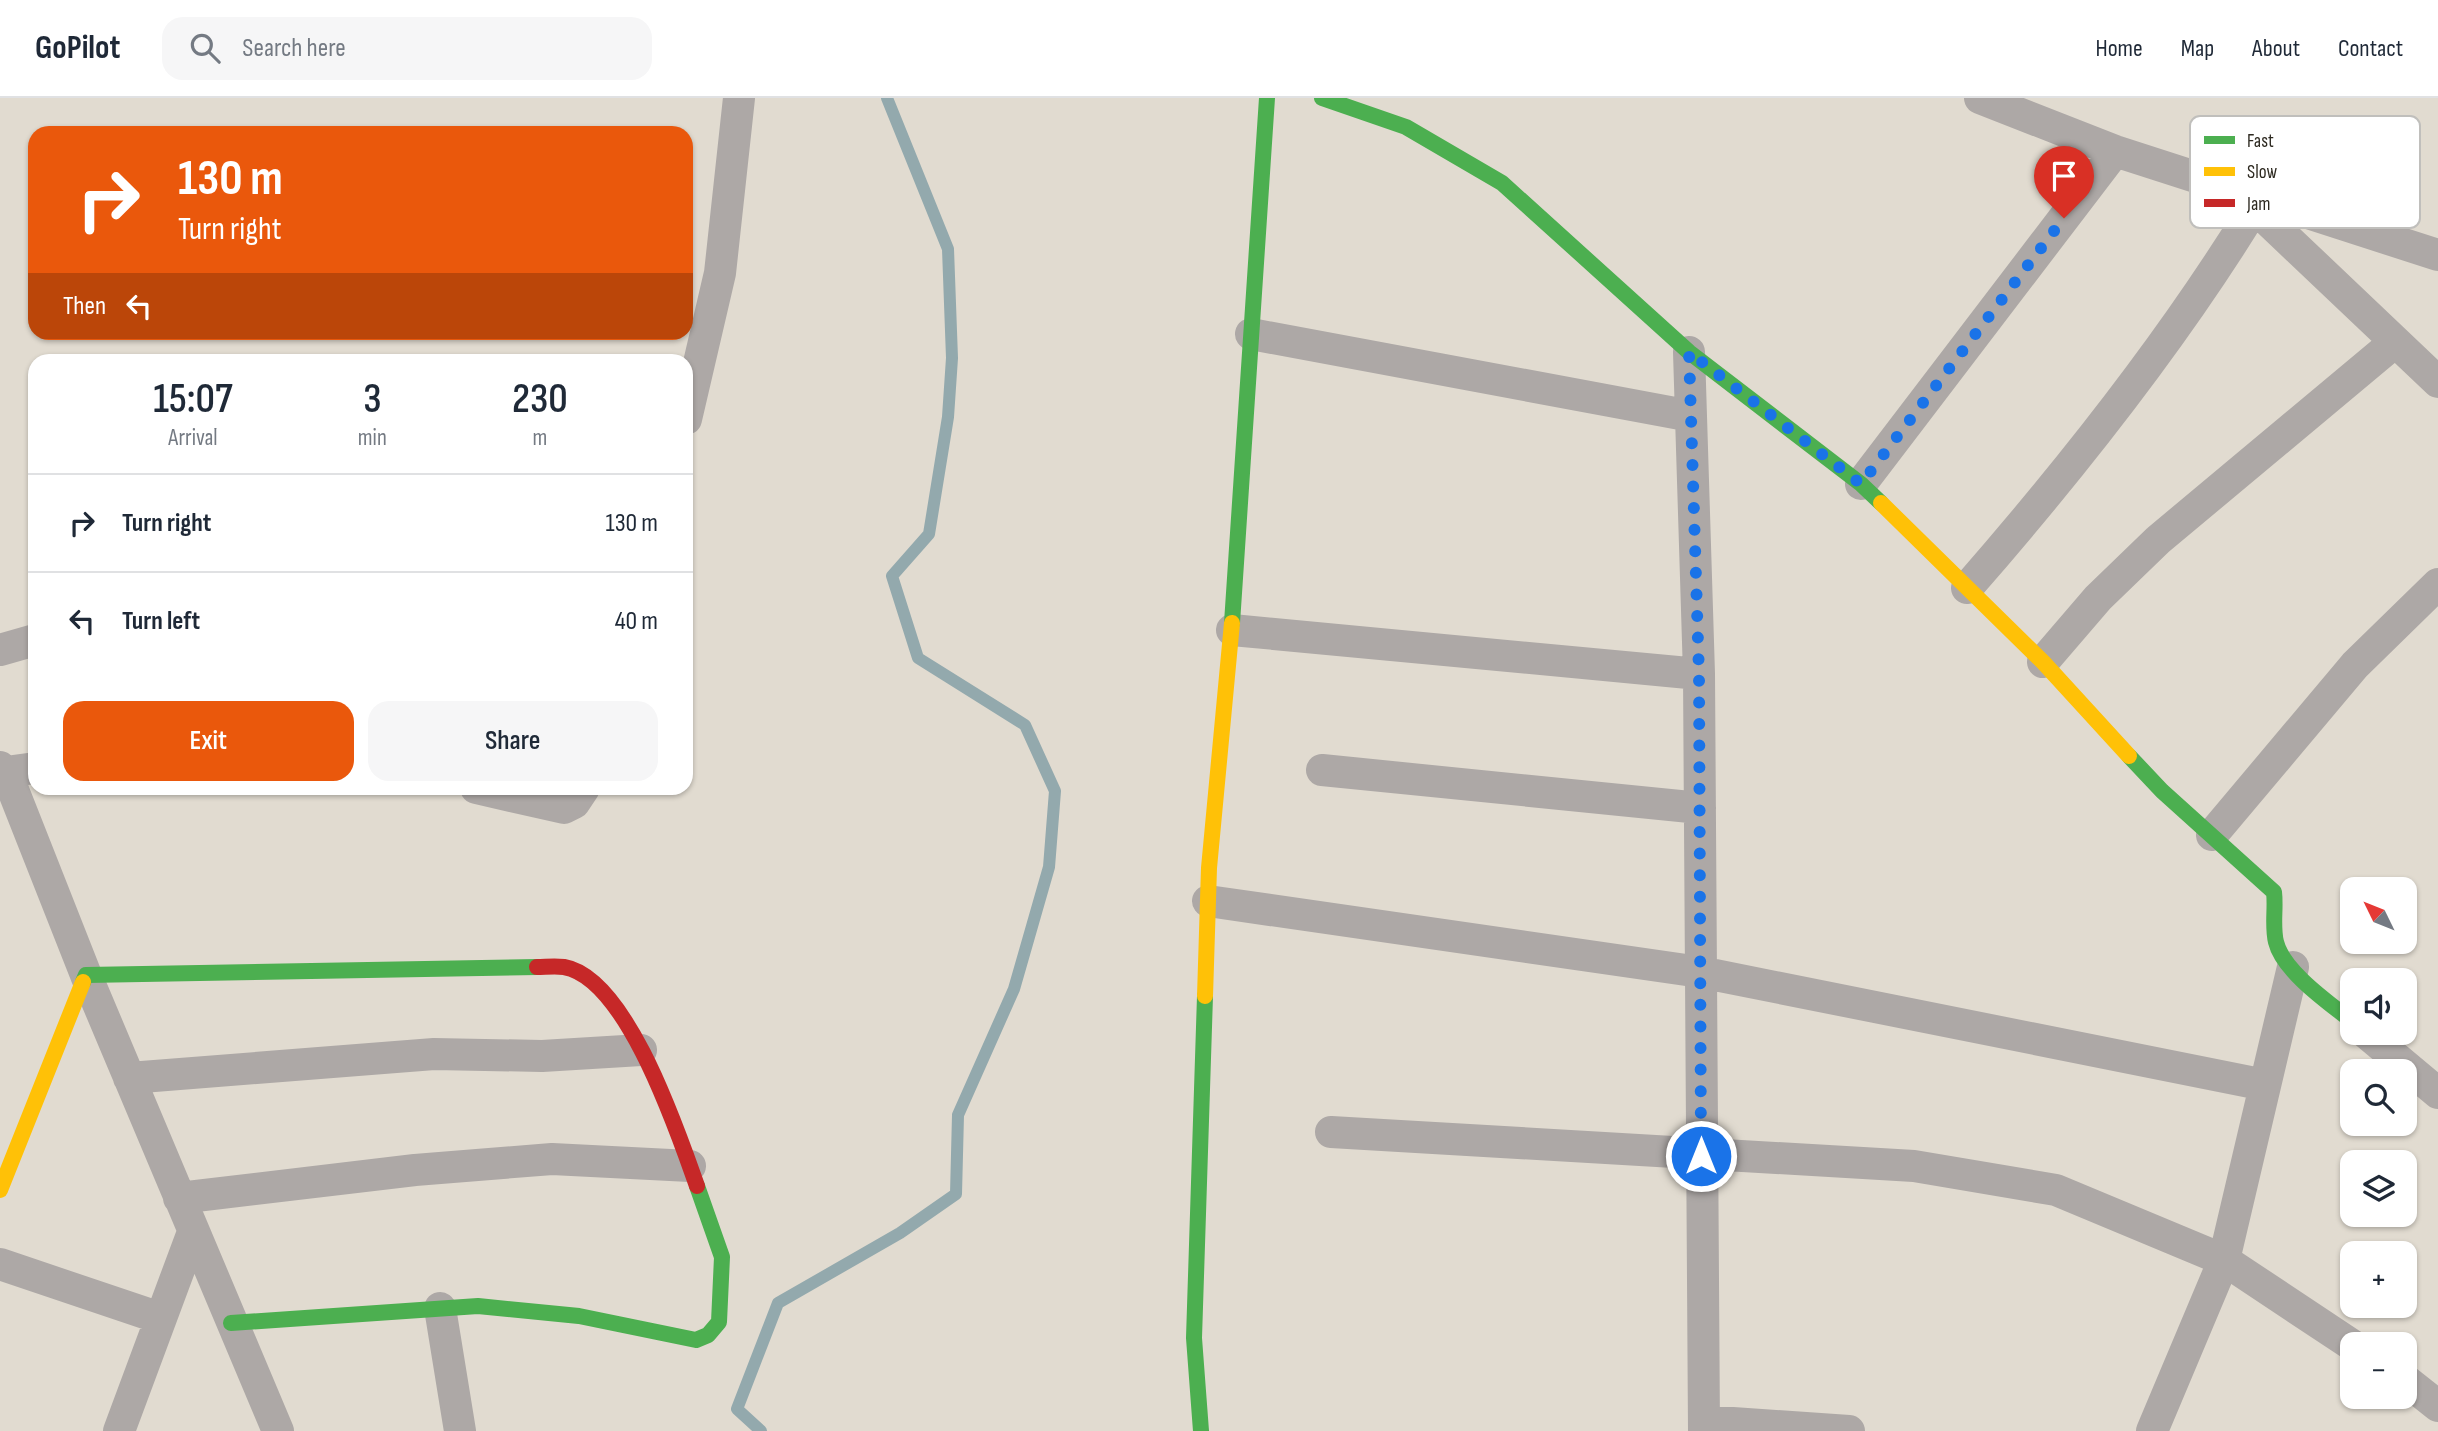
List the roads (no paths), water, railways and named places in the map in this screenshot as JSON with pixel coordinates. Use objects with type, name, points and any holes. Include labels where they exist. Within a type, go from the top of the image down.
[{"type":"street","points":[[693,389],[720,273],[739,98]]},
{"type":"street","points":[[1201,1431],[1194,1338],[1208,901],[1232,631],[1267,98]]},
{"type":"street","points":[[1322,98],[1406,127],[1502,183],[1689,352],[1861,484],[2043,662],[2162,791],[2274,892],[2278,910],[2274,930],[2278,947],[2292,967],[2340,1010]]},
{"type":"street","points":[[1980,98],[2190,179]]},
{"type":"street","points":[[1861,484],[2115,151]]},
{"type":"street","points":[[1967,588],[2044,500],[2226,254],[2235,228]]},
{"type":"street","points":[[2275,228],[2438,382]]},
{"type":"street","points":[[2345,228],[2438,255]]},
{"type":"street","points":[[1251,334],[1691,416]]},
{"type":"street","points":[[2043,662],[2098,598],[2158,540],[2395,342]]},
{"type":"street","points":[[1689,352],[1699,674],[1704,1426],[1849,1431]]},
{"type":"street","points":[[2212,835],[2355,665],[2438,584]]},
{"type":"street","points":[[1232,631],[1699,674]]},
{"type":"street","points":[[0,650],[28,642]]},
{"type":"street","points":[[14,769],[86,975],[231,1323],[268,1422]]},
{"type":"street","points":[[1322,770],[1700,808]]},
{"type":"street","points":[[508,795],[564,807],[573,803],[579,795]]},
{"type":"street","points":[[1208,901],[1700,972],[2264,1085]]},
{"type":"street","points":[[86,975],[565,967],[587,979],[619,1012],[641,1050],[690,1166],[722,1257],[719,1322],[708,1335],[696,1340],[579,1316],[478,1306],[231,1323]]},
{"type":"street","points":[[2152,1431],[2224,1260],[2292,967]]},
{"type":"street","points":[[0,1190],[86,975]]},
{"type":"street","points":[[2381,1045],[2438,1093]]},
{"type":"street","points":[[129,1078],[434,1054],[542,1056],[641,1050]]},
{"type":"street","points":[[1331,1132],[1701,1156],[1914,1166],[2056,1190],[2224,1260],[2340,1337]]},
{"type":"street","points":[[178,1198],[415,1170],[552,1159],[690,1166]]},
{"type":"street","points":[[118,1431],[193,1231]]},
{"type":"street","points":[[0,1264],[160,1318]]},
{"type":"street","points":[[440,1308],[460,1431]]},
{"type":"street","points":[[2417,1390],[2438,1406]]},
{"type":"waterway","points":[[761,1431],[737,1409],[778,1303],[900,1233],[956,1194],[958,1115],[1014,989],[1049,867],[1055,791],[1025,725],[918,658],[892,576],[929,534],[948,417],[952,358],[948,249],[887,98]]}]
